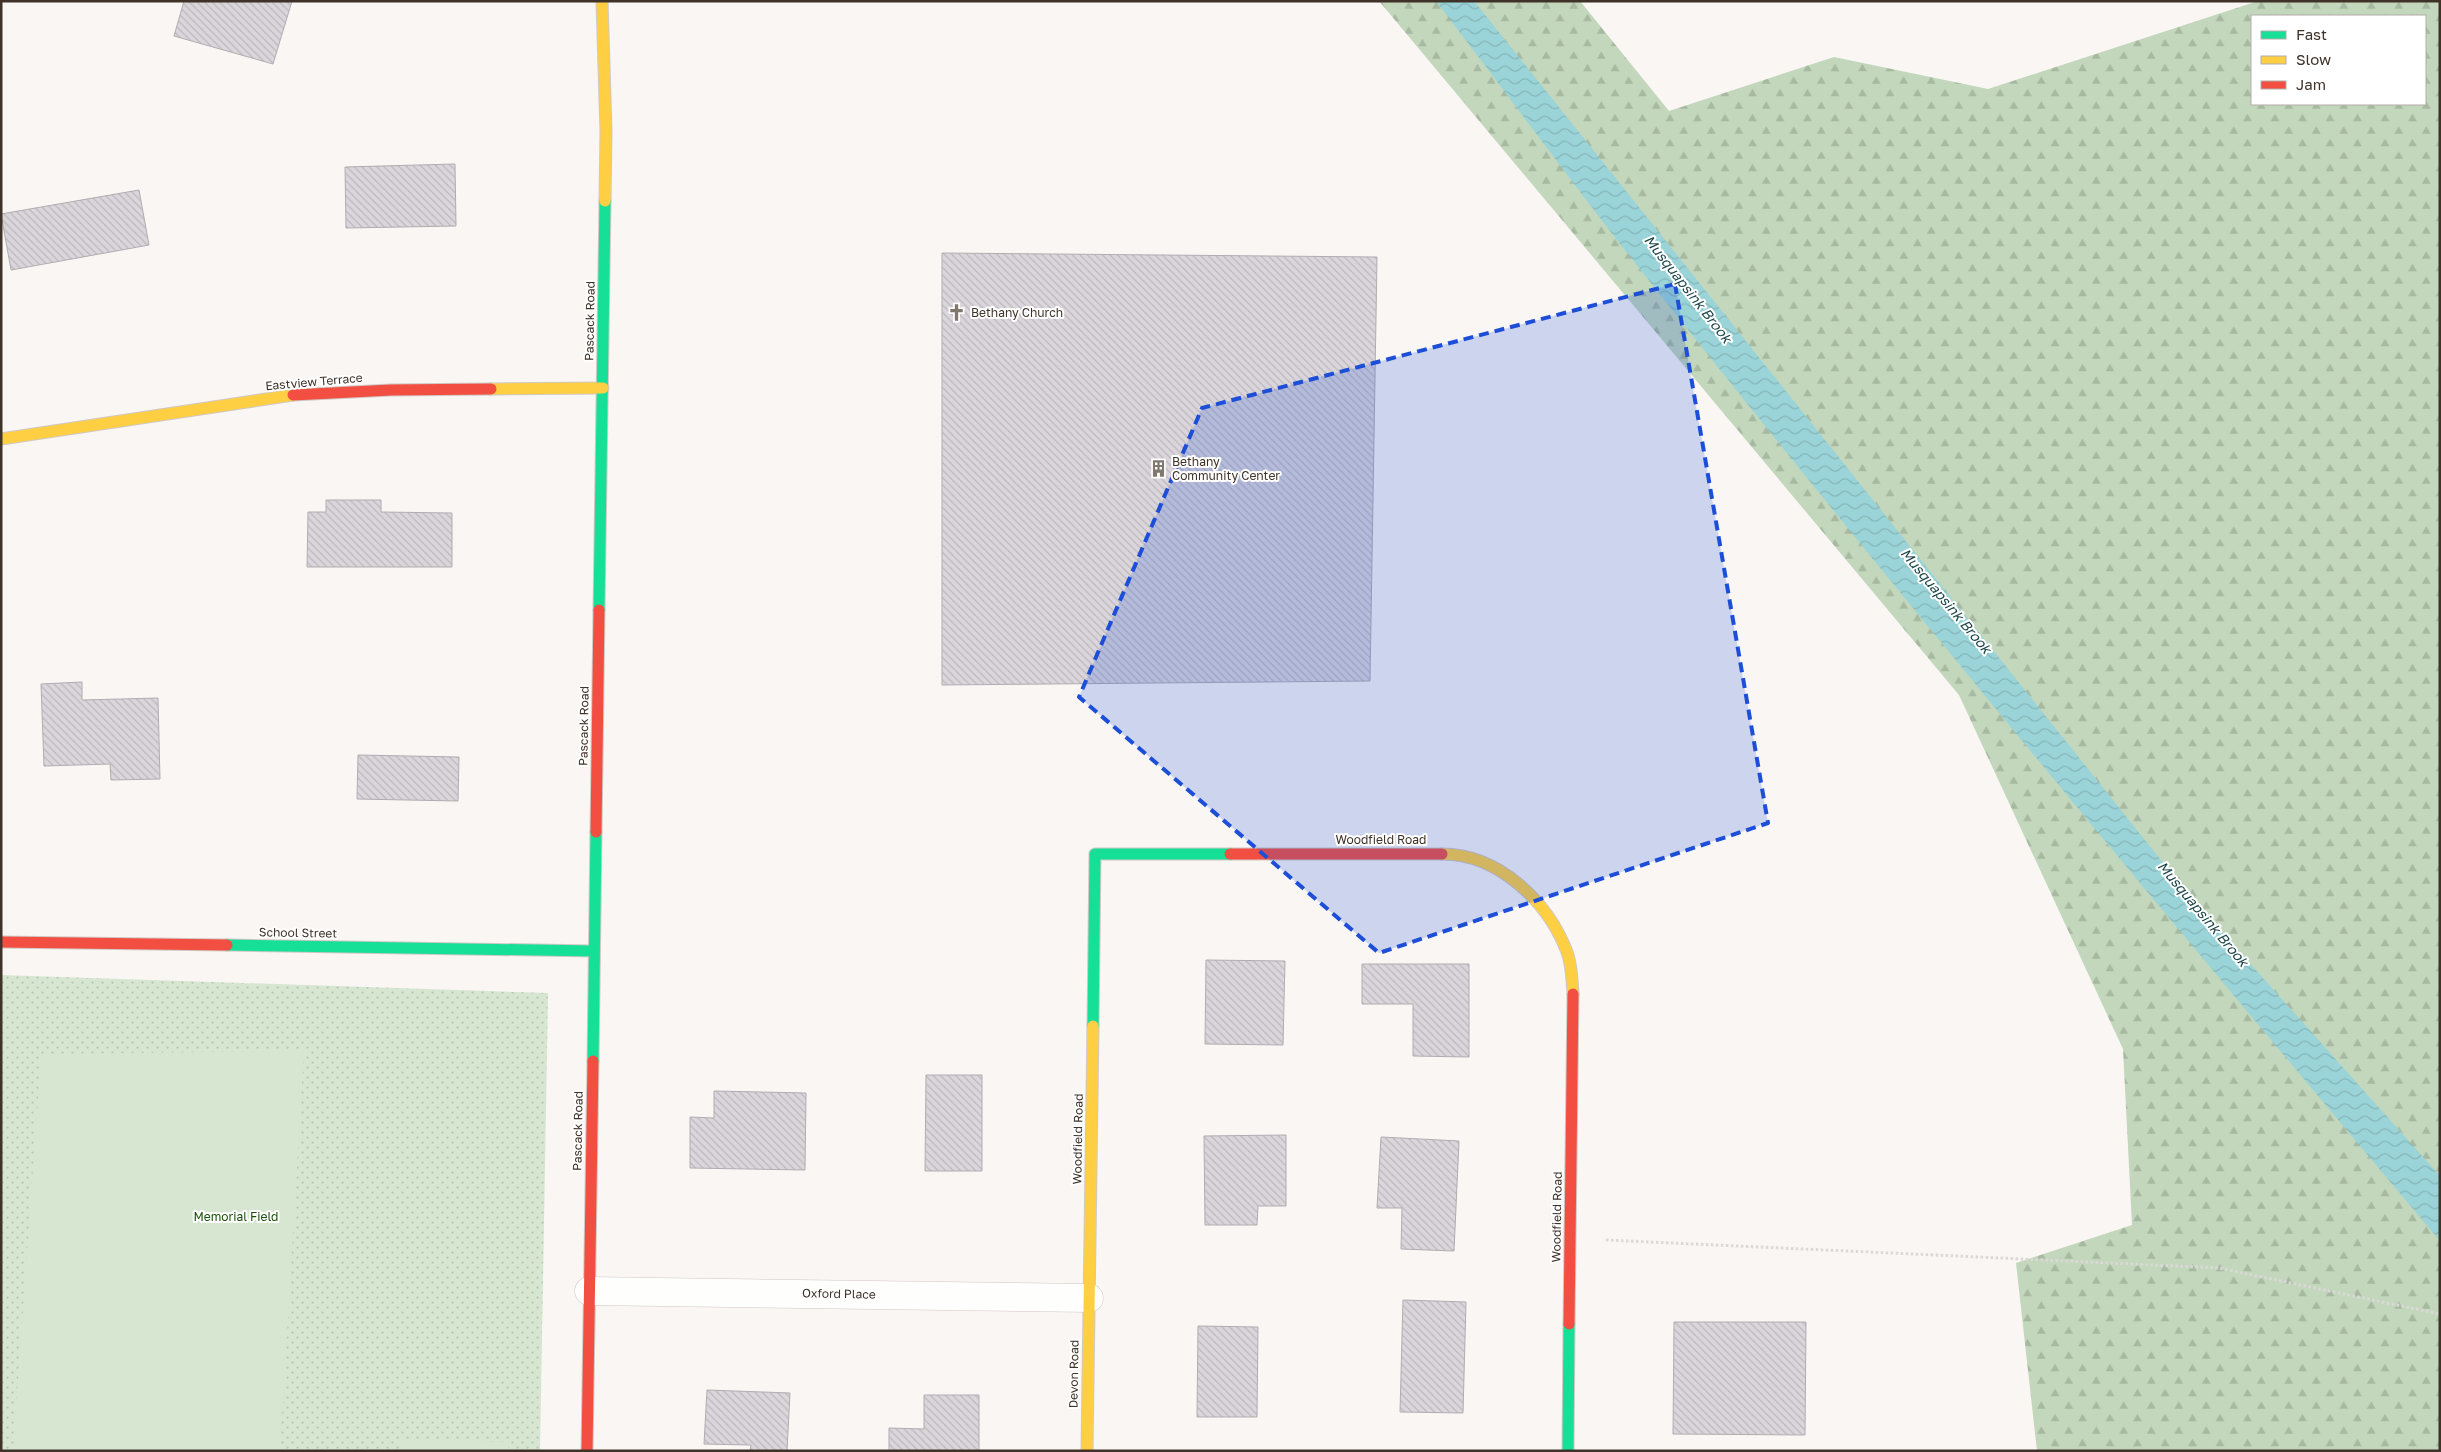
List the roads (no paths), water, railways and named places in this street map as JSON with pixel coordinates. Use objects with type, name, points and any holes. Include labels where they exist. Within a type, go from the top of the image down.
[{"type":"street","name":"Pascack Road","points":[[587,1451],[606,131],[602,1]]},
{"type":"street","name":"Eastview Terrace","points":[[1,439],[300,394],[391,390],[603,388]]},
{"type":"street","name":"Woodfield Road","points":[[1089,1298],[1096,854],[1451,854],[1489,865],[1523,886],[1549,916],[1568,954],[1573,994],[1568,1451]]},
{"type":"street","name":"School Street","points":[[1,942],[594,951]]},
{"type":"street","name":"Oxford Place","points":[[589,1291],[1089,1298]]},
{"type":"street","name":"Devon Road","points":[[1087,1451],[1089,1298]]},
{"type":"water","name":"Musquapsink Brook","points":[[1436,1],[1474,1],[2188,894],[2440,1176],[2440,1241],[2129,870],[1822,496],[1620,244]]},
{"type":"place","name":"Bethany Church","points":[[957,313]]},
{"type":"place","name":"Bethany Community Center","points":[[1158,469]]},
{"type":"park label","name":"Memorial Field","points":[[236,1217]]}]
